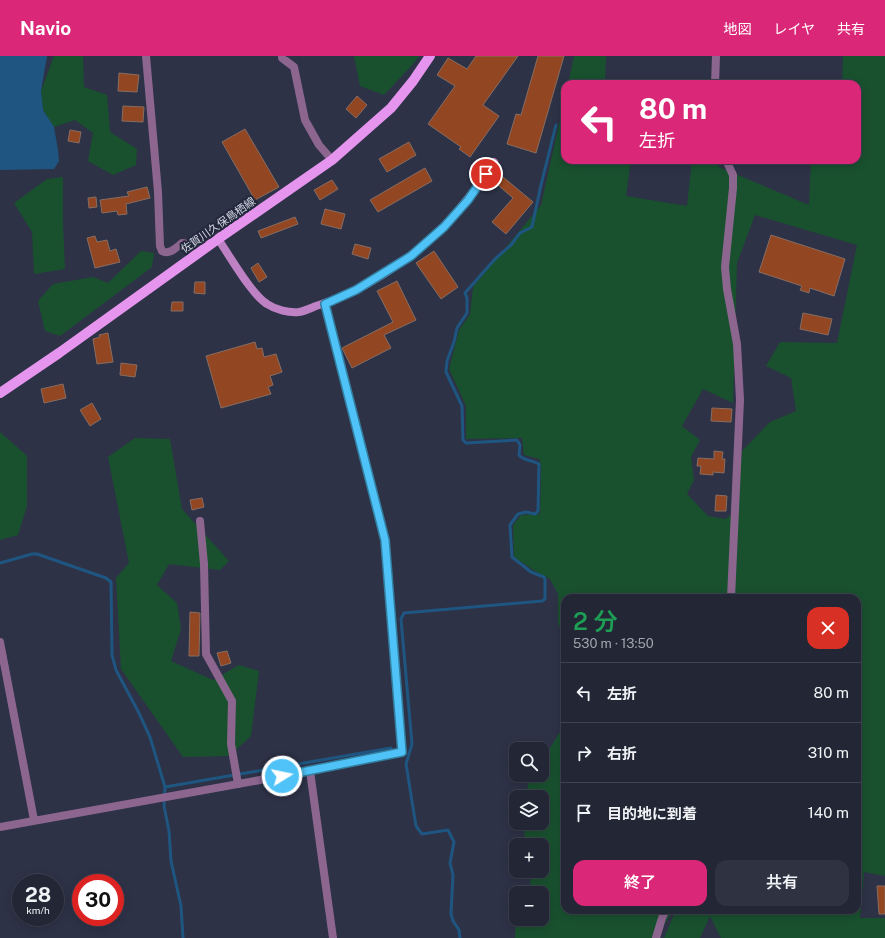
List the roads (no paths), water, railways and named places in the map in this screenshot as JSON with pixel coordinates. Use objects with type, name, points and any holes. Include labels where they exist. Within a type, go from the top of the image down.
[{"type":"main road","name":"佐賀川久保鳥栖線","points":[[0,393],[332,160],[391,108],[413,81],[430,56]]},
{"type":"street","points":[[146,56],[158,192],[160,246],[162,251],[165,253],[182,243],[187,244],[198,254]]},
{"type":"street","points":[[282,56],[282,58],[294,67],[305,120],[318,145],[332,160]]},
{"type":"street","points":[[715,80],[716,56]]},
{"type":"street","points":[[218,239],[254,292],[267,304],[282,311],[299,312],[325,304],[356,290],[411,256],[444,227],[468,200],[494,162]]},
{"type":"street","points":[[728,164],[733,175],[733,188],[724,267],[737,344],[740,400],[731,594]]},
{"type":"street","points":[[0,827],[310,771],[402,752],[385,540],[325,304]]},
{"type":"street","points":[[200,521],[204,564],[206,654],[232,701],[231,744],[238,784]]},
{"type":"street","points":[[0,642],[34,820]]},
{"type":"street","points":[[310,771],[333,938]]},
{"type":"street","points":[[656,938],[665,914]]},
{"type":"water","points":[[0,56],[47,56],[41,91],[43,110],[54,127],[58,150],[59,161],[54,169],[0,170]]},
{"type":"waterway","points":[[460,938],[459,930],[453,921],[451,914],[453,875],[450,863],[454,842],[448,830],[422,834],[416,826],[406,764],[412,744],[401,619],[404,613],[542,601],[545,599],[544,577],[531,572],[512,557],[510,525],[518,514],[526,512],[535,514],[538,511],[539,464],[519,455],[520,445],[517,440],[466,443],[463,440],[462,406],[446,372],[447,361],[457,328],[467,313],[467,298],[465,293],[495,259],[511,245],[520,233],[532,227],[556,125]]},
{"type":"waterway","points":[[0,563],[37,554],[106,578],[111,582],[112,655],[116,670],[150,737],[165,787],[164,806],[169,831],[171,861],[181,906],[183,938]]},
{"type":"waterway","points":[[165,787],[391,748]]}]
